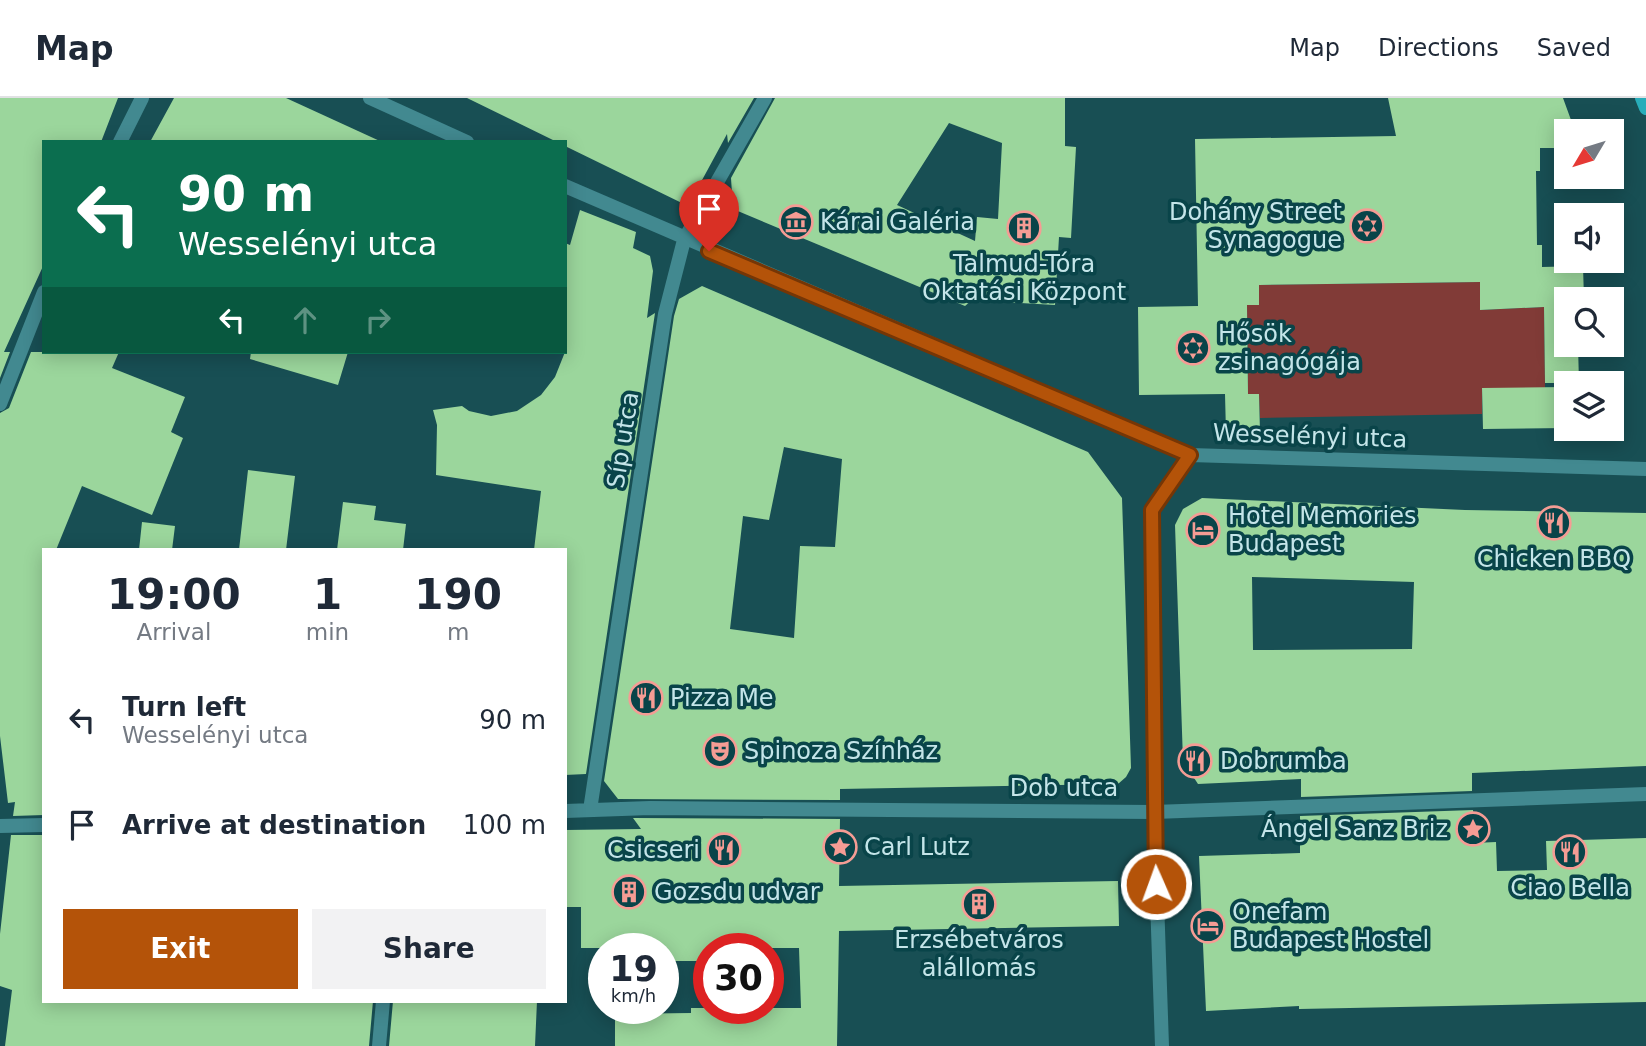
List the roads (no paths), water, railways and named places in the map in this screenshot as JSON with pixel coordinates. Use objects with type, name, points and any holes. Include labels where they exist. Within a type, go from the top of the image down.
[{"type":"street","points":[[121,140],[142,98]]},
{"type":"street","points":[[370,98],[463,140]]},
{"type":"street","name":"Síp utca","points":[[590,810],[665,314],[684,240],[765,98]]},
{"type":"street","points":[[1642,98],[1646,108]]},
{"type":"street","name":"Wesselényi utca","points":[[567,187],[684,240],[1190,455],[1646,469]]},
{"type":"street","points":[[0,404],[42,297]]},
{"type":"street","points":[[1162,1046],[1154,812],[1152,510],[1190,455]]},
{"type":"street","name":"Dob utca","points":[[567,811],[1154,812],[1646,794]]},
{"type":"street","points":[[0,826],[42,825]]},
{"type":"street","points":[[379,1046],[383,1003]]},
{"type":"place","name":"Kárai Galéria","points":[[796,222]]},
{"type":"place","name":"Dohány Street Synagogue","points":[[1367,226]]},
{"type":"place","name":"Talmud-Tóra Oktatási Központ","points":[[1024,228]]},
{"type":"place","name":"Hősök zsinagógája","points":[[1193,348]]},
{"type":"place","name":"Chicken BBQ","points":[[1554,523]]},
{"type":"place","name":"Hotel Memories Budapest","points":[[1203,530]]},
{"type":"place","name":"Pizza Me","points":[[646,698]]},
{"type":"place","name":"Spinoza Színház","points":[[720,751]]},
{"type":"place","name":"Dobrumba","points":[[1195,761]]},
{"type":"place","name":"Ángel Sanz Briz","points":[[1473,829]]},
{"type":"place","name":"Carl Lutz","points":[[840,847]]},
{"type":"place","name":"Csicseri","points":[[724,850]]},
{"type":"place","name":"Ciao Bella","points":[[1570,852]]},
{"type":"place","name":"Gozsdu udvar","points":[[629,892]]},
{"type":"place","name":"Erzsébetváros alállomás","points":[[979,904]]},
{"type":"place","name":"Onefam Budapest Hostel","points":[[1208,926]]}]
